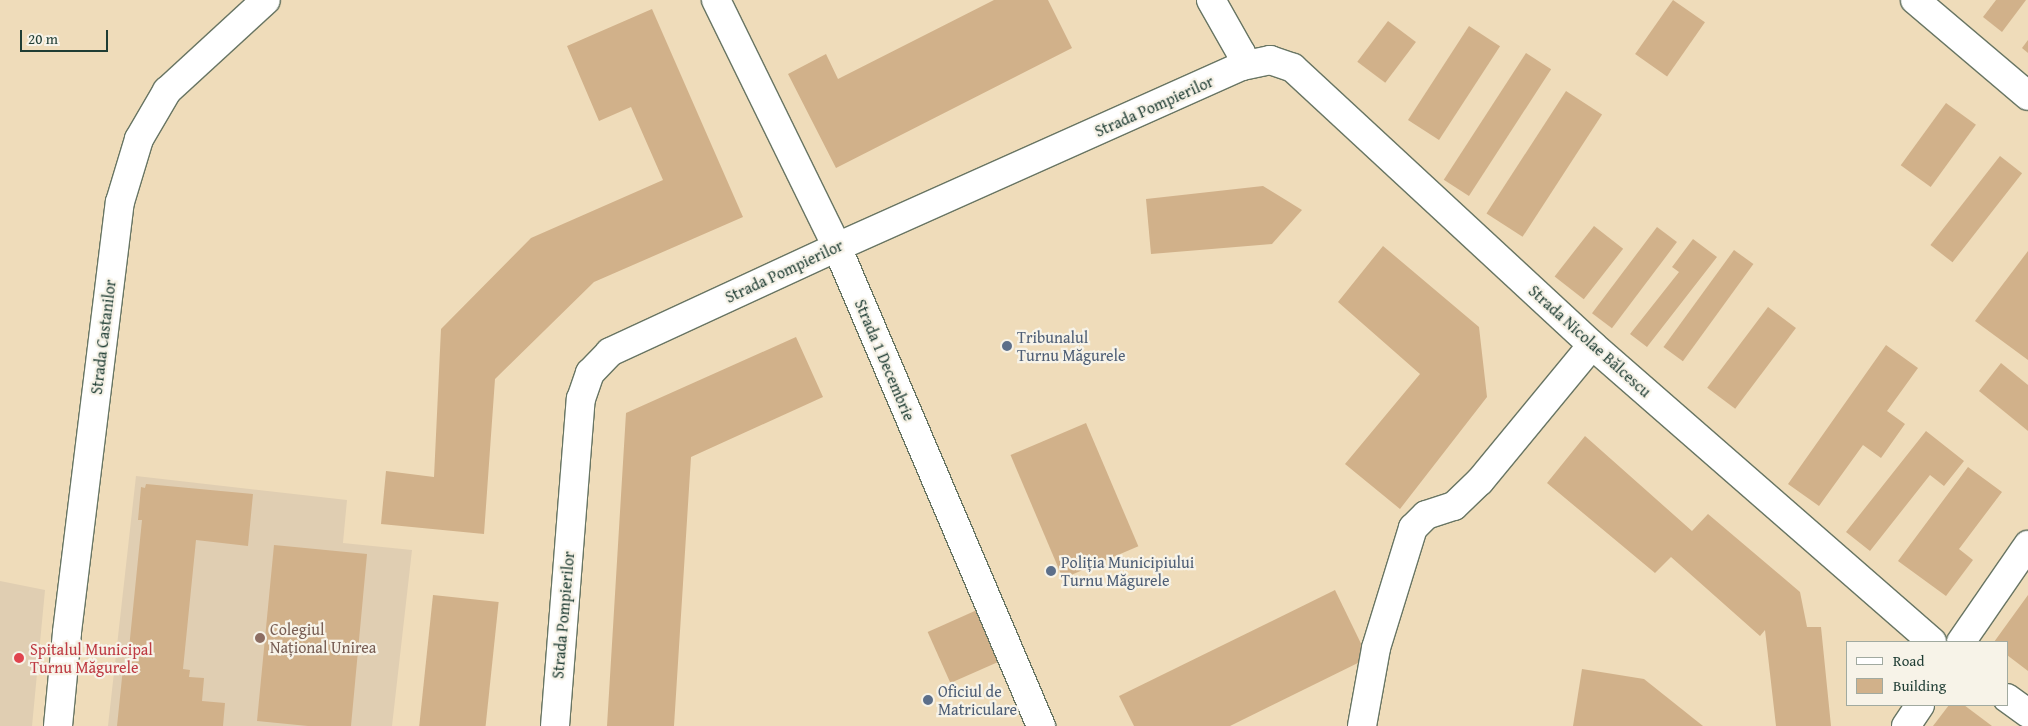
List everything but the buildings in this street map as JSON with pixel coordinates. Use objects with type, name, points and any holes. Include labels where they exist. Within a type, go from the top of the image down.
[{"type":"street","name":"Strada Castanilor","points":[[58,726],[67,632],[120,202],[139,139],[167,91],[266,0]]},
{"type":"street","name":"Strada 1 Decembrie","points":[[716,0],[837,246],[1042,726]]},
{"type":"street","points":[[1211,0],[1241,53],[1242,66]]},
{"type":"street","points":[[1915,0],[2028,96]]},
{"type":"street","name":"Strada Nicolae Bălcescu","points":[[1242,66],[1270,60],[1294,68],[1592,345],[1931,641]]},
{"type":"street","name":"Strada Pompierilor","points":[[555,726],[581,399],[590,373],[610,352],[837,246],[1242,66]]},
{"type":"street","points":[[1362,726],[1376,648],[1413,528],[1426,515],[1454,506],[1480,481],[1592,345]]},
{"type":"street","points":[[1962,641],[2028,545]]},
{"type":"street","points":[[2008,699],[2028,713]]},
{"type":"street","points":[[1906,726],[1919,706]]},
{"type":"shaded area","name":"Colegiul Național Unirea","points":[[136,476],[347,500],[343,543],[412,550],[392,726],[108,726]]},
{"type":"shaded area","name":"Spitalul Municipal Turnu Măgurele","points":[[0,581],[45,590],[32,726],[0,726]]},
{"type":"place","name":"Tribunalul Turnu Măgurele","points":[[1007,346]]},
{"type":"place","name":"Poliția Municipiului Turnu Măgurele","points":[[1051,571]]},
{"type":"place","name":"Colegiul Național Unirea","points":[[260,638]]},
{"type":"place","name":"Spitalul Municipal Turnu Măgurele","points":[[19,658]]},
{"type":"place","name":"Oficiul de Matriculare","points":[[928,700]]}]
